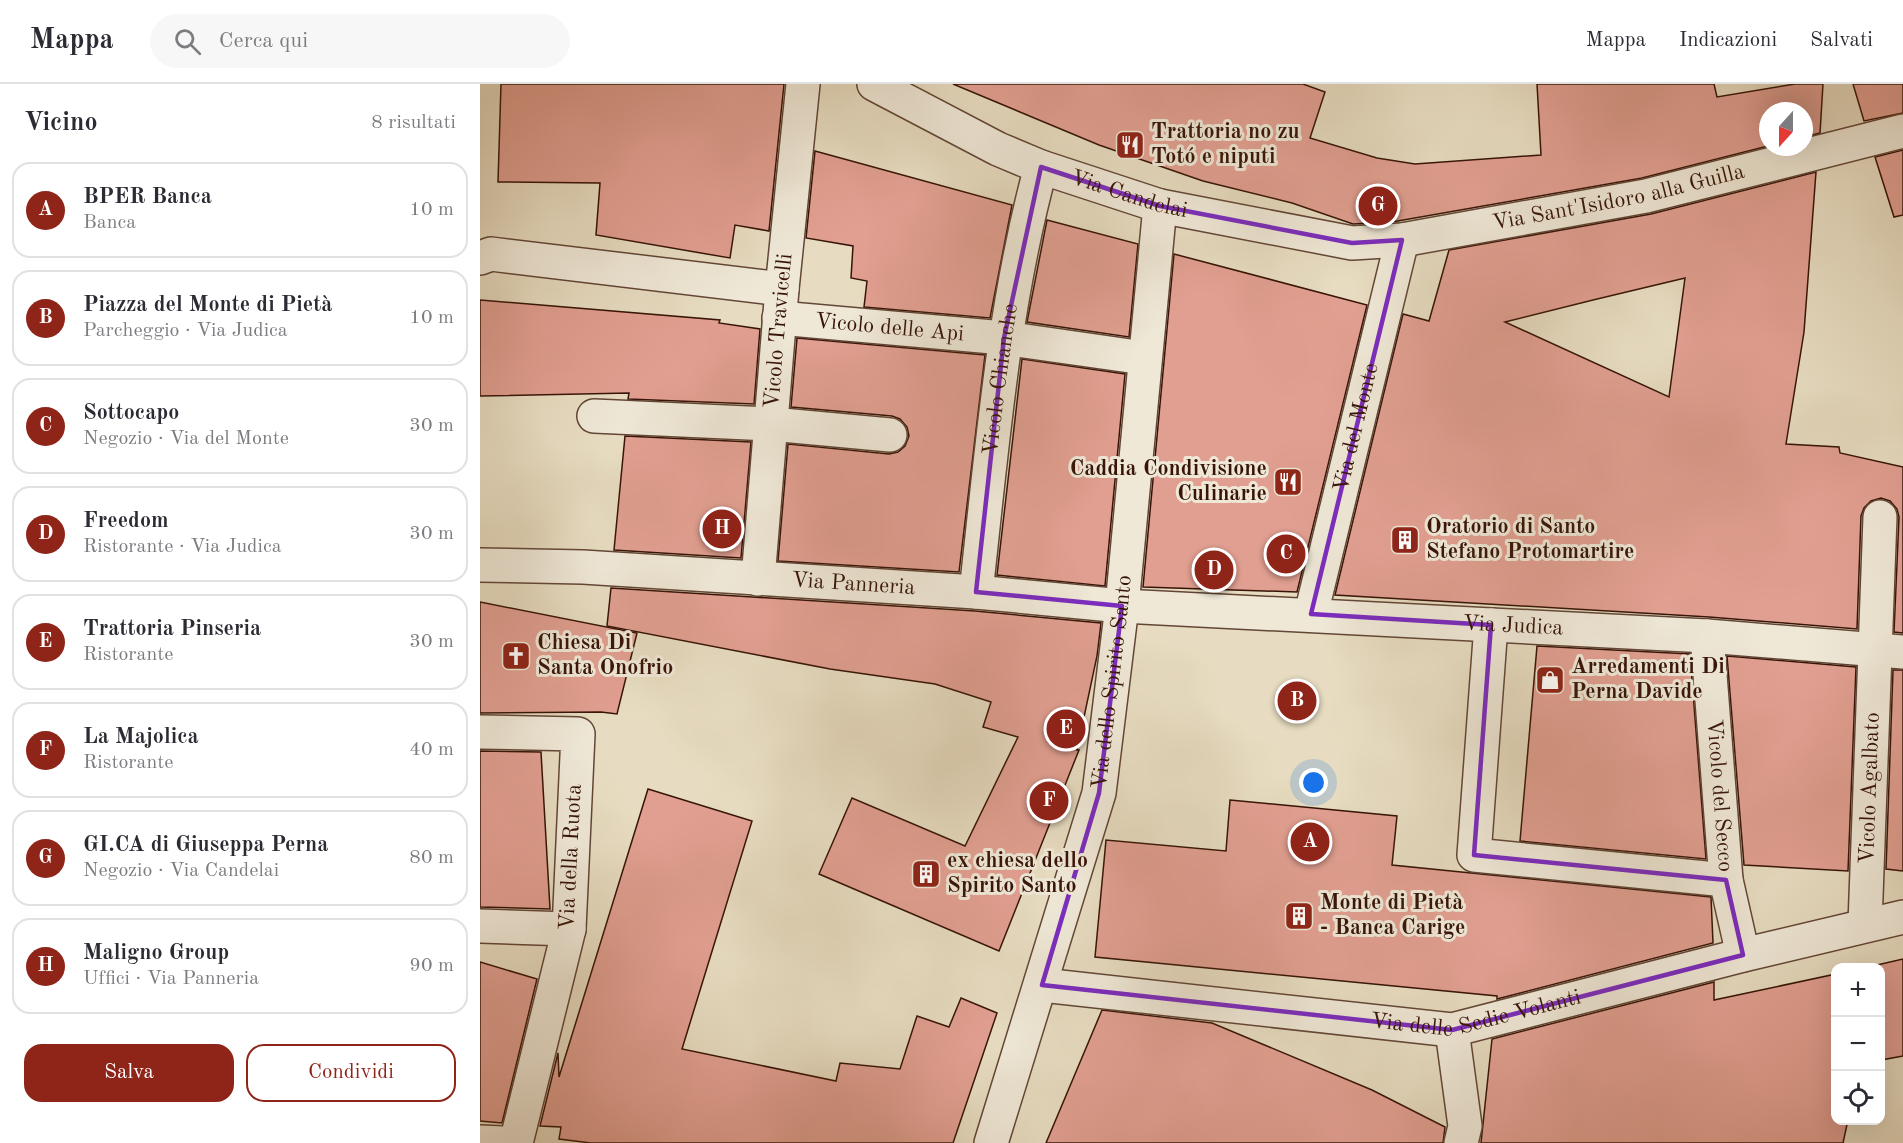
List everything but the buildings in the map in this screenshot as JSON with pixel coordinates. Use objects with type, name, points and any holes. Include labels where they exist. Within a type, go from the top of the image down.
[{"type":"street","name":"Vicolo Travicelli","points":[[758,579],[780,304],[803,84]]},
{"type":"street","name":"Via Candelai","points":[[874,84],[998,149],[1041,167],[1160,206],[1352,243],[1402,240]]},
{"type":"street","name":"Via Sant'Isidoro alla Guilla","points":[[1402,240],[1646,196],[1903,131]]},
{"type":"street","name":"Vicolo Chianche","points":[[976,592],[1004,338],[1025,227],[1041,167]]},
{"type":"street","name":"Via dello Spirito Santo","points":[[991,1143],[1042,985],[1099,793],[1122,606],[1160,206]]},
{"type":"street","name":"Via del Monte","points":[[1311,614],[1402,240]]},
{"type":"street","name":"Vicolo delle Api","points":[[480,258],[491,254],[513,256],[780,304],[1144,358]]},
{"type":"street","points":[[594,416],[771,424],[890,435]]},
{"type":"street","name":"Vicolo Agalbato","points":[[1865,924],[1890,652],[1880,517]]},
{"type":"street","name":"Via Panneria","points":[[480,565],[583,567],[976,592],[1122,606]]},
{"type":"street","name":"Via Judica","points":[[1122,606],[1707,636],[1890,652]]},
{"type":"street","points":[[1491,624],[1474,855],[1726,880]]},
{"type":"street","name":"Vicolo del Secco","points":[[1707,636],[1726,880],[1743,954]]},
{"type":"street","name":"Via della Ruota","points":[[480,732],[578,734],[569,929],[516,1143]]},
{"type":"street","name":"Via delle Sedie Volanti","points":[[1042,985],[1452,1030],[1743,954],[1903,917]]},
{"type":"street","points":[[480,926],[569,929]]},
{"type":"street","points":[[1452,1030],[1465,1126],[1461,1143]]},
{"type":"street","points":[[480,1142],[502,1143]]},
{"type":"highlighted area","points":[[1041,167],[1160,206],[1352,243],[1402,240],[1311,614],[1491,625],[1474,855],[1726,880],[1743,955],[1452,1030],[1042,985],[1099,793],[1122,606],[976,592],[1004,338]]},
{"type":"place","name":"Trattoria no zu Totó e niputi","points":[[1130,145]]},
{"type":"place","name":"GI.CA di Giuseppa Perna","points":[[1378,206]]},
{"type":"place","name":"Caddia Condivisione Culinarie","points":[[1288,482]]},
{"type":"place","name":"Maligno Group","points":[[722,529]]},
{"type":"place","name":"Oratorio di Santo Stefano Protomartire","points":[[1405,540]]},
{"type":"place","name":"Sottocapo","points":[[1286,554]]},
{"type":"place","name":"Freedom","points":[[1214,570]]},
{"type":"place","name":"Chiesa Di Santa Onofrio","points":[[516,656]]},
{"type":"place","name":"Arredamenti Di Perna Davide","points":[[1550,680]]},
{"type":"place","name":"Piazza del Monte di Pietà","points":[[1297,701]]},
{"type":"place","name":"Trattoria Pinseria","points":[[1066,729]]},
{"type":"place","name":"La Majolica","points":[[1049,801]]},
{"type":"place","name":"BPER Banca","points":[[1310,842]]},
{"type":"place","name":"ex chiesa dello Spirito Santo","points":[[926,874]]},
{"type":"place","name":"Monte di Pietà - Banca Carige","points":[[1299,916]]}]
